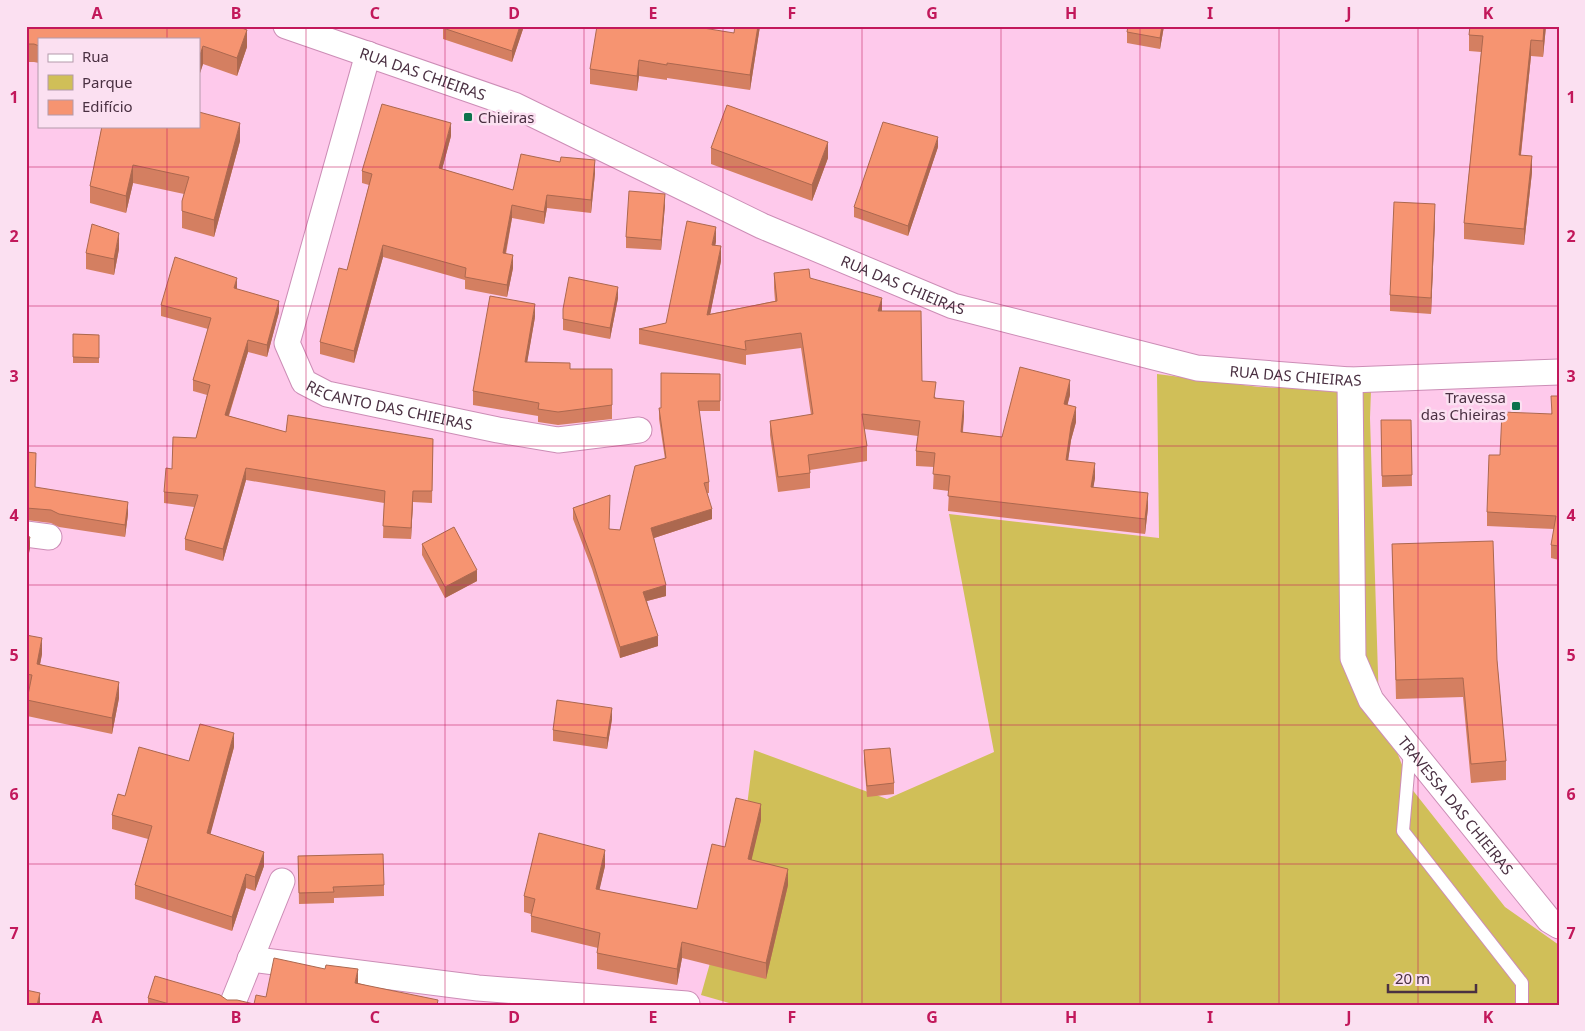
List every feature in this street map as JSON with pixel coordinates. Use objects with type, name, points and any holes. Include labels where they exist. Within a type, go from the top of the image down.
[{"type":"street","name":"RUA DAS CHIEIRAS","points":[[286,26],[514,105],[762,226],[953,306],[1197,368],[1350,380],[1559,372]]},
{"type":"street","name":"RECANTO DAS CHIEIRAS","points":[[368,54],[287,343],[304,382],[328,394],[488,428],[558,440],[639,430]]},
{"type":"street","name":"TRAVESSA DAS CHIEIRAS","points":[[1350,380],[1353,658],[1372,700],[1549,920],[1559,926]]},
{"type":"street","points":[[232,1005],[282,881]]},
{"type":"street","points":[[250,959],[478,988],[687,1004]]},
{"type":"lane","points":[[1410,748],[1403,830],[1522,983],[1522,1005]]},
{"type":"green space","points":[[1157,374],[1259,387],[1371,391],[1370,418],[1379,706],[1411,788],[1505,907],[1559,945],[1559,1005],[736,1005],[701,995],[741,853],[754,750],[887,799],[994,752],[949,514],[1159,538]]},
{"type":"building","points":[[26,26],[237,26],[247,30],[237,58],[203,46],[200,55],[200,38],[38,38],[38,46],[26,44]]},
{"type":"building","points":[[444,26],[520,26],[512,51],[443,28]]},
{"type":"building","points":[[597,26],[691,26],[734,33],[735,26],[758,26],[750,75],[639,60],[637,76],[590,69]]},
{"type":"building","points":[[1128,26],[1162,26],[1160,38],[1127,32]]},
{"type":"building","points":[[1470,26],[1544,26],[1543,41],[1531,40],[1519,155],[1532,156],[1524,229],[1464,223],[1483,36],[1469,35]]},
{"type":"building","points":[[382,104],[451,123],[439,168],[513,190],[521,154],[560,162],[561,157],[595,160],[591,200],[547,195],[544,212],[512,205],[503,253],[513,255],[507,285],[465,277],[466,268],[383,245],[354,351],[320,342],[339,268],[347,270],[372,174],[362,171]]},
{"type":"building","points":[[727,105],[828,142],[812,185],[711,148]]},
{"type":"building","points":[[200,112],[240,123],[214,220],[182,211],[182,201],[189,177],[133,165],[126,196],[90,186],[102,128],[200,128]]},
{"type":"building","points":[[883,122],[938,137],[908,226],[854,207]]},
{"type":"building","points":[[629,191],[665,194],[661,240],[626,237]]},
{"type":"building","points":[[1394,202],[1435,204],[1431,298],[1390,295]]},
{"type":"building","points":[[687,221],[716,227],[712,245],[721,246],[707,315],[777,301],[774,273],[809,269],[810,278],[882,298],[878,311],[921,311],[922,381],[936,382],[934,398],[964,401],[961,432],[1002,437],[1020,367],[1070,380],[1064,404],[1076,407],[1066,460],[1095,463],[1091,487],[1148,493],[1145,519],[948,496],[950,476],[933,474],[935,453],[916,451],[920,421],[862,414],[867,446],[808,455],[810,473],[778,477],[770,421],[813,414],[801,333],[745,341],[746,350],[639,329],[666,323]]},
{"type":"building","points":[[92,224],[119,233],[114,259],[86,253]]},
{"type":"building","points":[[175,257],[237,278],[234,288],[279,301],[267,345],[248,340],[225,415],[286,432],[288,415],[433,439],[432,491],[413,491],[411,528],[383,526],[385,491],[246,468],[223,549],[185,539],[198,495],[164,492],[166,468],[172,469],[173,437],[196,438],[210,385],[193,380],[211,318],[161,305]]},
{"type":"building","points":[[569,277],[618,287],[610,328],[563,319]]},
{"type":"building","points":[[490,296],[535,304],[525,362],[570,363],[570,369],[612,369],[612,405],[558,412],[538,409],[539,403],[473,391]]},
{"type":"building","points":[[73,334],[99,335],[99,358],[73,357]]},
{"type":"building","points":[[661,373],[720,374],[720,401],[698,401],[709,482],[704,483],[712,509],[651,528],[666,585],[643,592],[658,636],[620,647],[592,559],[573,508],[610,495],[609,529],[620,530],[635,466],[666,458],[659,408],[661,408]]},
{"type":"building","points":[[1551,396],[1559,396],[1559,546],[1551,545],[1556,516],[1487,512],[1489,455],[1500,455],[1502,412],[1552,414]]},
{"type":"building","points":[[1381,420],[1411,420],[1412,475],[1382,476]]},
{"type":"building","points":[[26,452],[36,453],[35,487],[128,502],[125,525],[59,514],[51,510],[26,508]]},
{"type":"building","points":[[454,527],[477,570],[445,587],[422,544]]},
{"type":"building","points":[[26,536],[30,537],[26,552]]},
{"type":"building","points":[[1493,541],[1497,660],[1506,761],[1471,764],[1463,678],[1396,680],[1392,544]]},
{"type":"building","points":[[26,635],[42,638],[37,664],[119,682],[112,718],[27,700],[32,675],[26,674]]},
{"type":"building","points":[[557,700],[612,708],[607,738],[553,730]]},
{"type":"building","points":[[200,724],[234,733],[207,833],[264,852],[255,877],[246,874],[232,917],[135,885],[152,826],[112,815],[118,794],[125,796],[139,747],[189,761]]},
{"type":"building","points":[[890,748],[894,783],[867,786],[864,750]]},
{"type":"building","points":[[736,798],[761,804],[748,859],[788,869],[766,963],[682,942],[677,969],[597,953],[600,933],[531,916],[535,899],[524,896],[539,833],[605,850],[596,889],[697,909],[712,844],[725,847]]},
{"type":"building","points":[[383,854],[384,885],[333,887],[334,892],[299,893],[298,856]]},
{"type":"building","points":[[274,958],[325,969],[326,965],[358,969],[355,983],[438,1000],[437,1005],[173,1005],[148,998],[155,976],[220,995],[227,1000],[254,1004],[256,995],[266,997]]},
{"type":"building","points":[[26,990],[40,993],[37,1005],[26,1005]]},
{"type":"place","name":"Chieiras","points":[[468,117]]},
{"type":"place","name":"Travessa das Chieiras","points":[[1516,406]]}]
